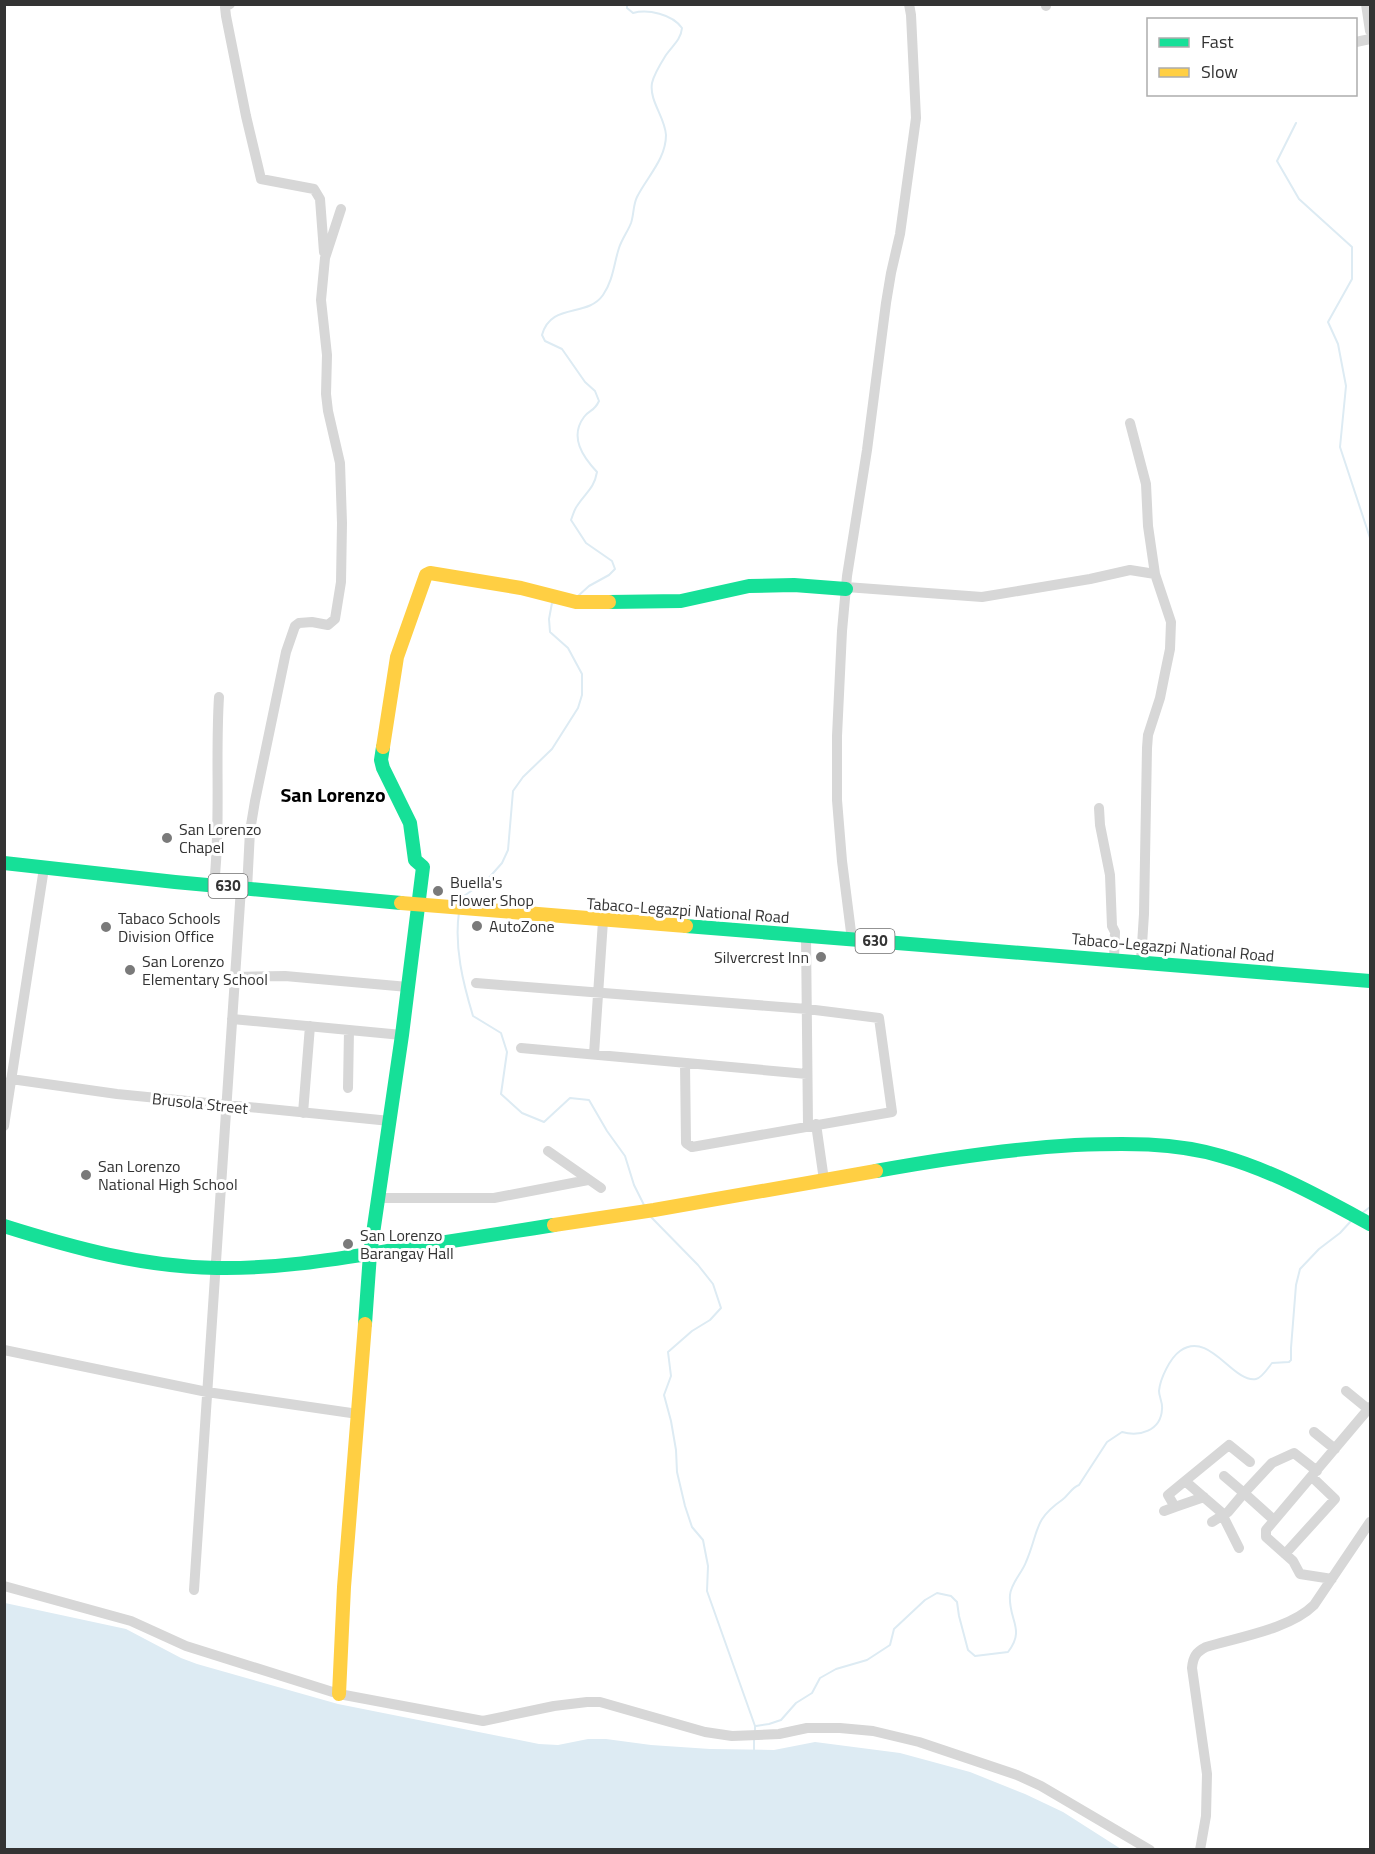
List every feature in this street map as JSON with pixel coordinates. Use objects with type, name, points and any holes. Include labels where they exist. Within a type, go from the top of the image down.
[{"type":"street","points":[[194,1590],[235,977],[250,831],[286,652],[299,623],[312,622],[328,625],[335,619],[341,582],[340,463],[326,394],[327,355],[321,300],[325,258],[320,199],[314,189],[261,179],[226,16],[225,7],[230,4]]},
{"type":"street","points":[[852,939],[837,800],[837,736],[846,588],[886,303],[900,234],[916,118],[909,4]]},
{"type":"street","points":[[1368,11],[1371,31]]},
{"type":"street","points":[[325,258],[341,209]]},
{"type":"street","points":[[1130,423],[1146,484],[1148,526],[1155,574],[1171,622],[1163,687],[1148,735],[1141,960]]},
{"type":"street","points":[[339,1694],[344,1587],[370,1254],[402,1035],[423,867],[415,860],[410,823],[381,760],[397,657],[426,575],[430,573],[520,588],[576,602],[681,601],[749,585],[794,585],[982,597],[1130,570],[1155,574]]},
{"type":"street","points":[[214,885],[218,848],[219,697]]},
{"type":"street","points":[[1099,808],[1110,875],[1112,926],[1115,932],[1114,958]]},
{"type":"street","name":"Tabaco-Legazpi National Road","points":[[4,863],[325,897],[603,921],[1141,960],[1371,981]]},
{"type":"street","points":[[4,1126],[44,868]]},
{"type":"street","points":[[594,1054],[603,921]]},
{"type":"street","points":[[806,936],[807,1074],[812,1125],[824,1180]]},
{"type":"street","points":[[235,977],[285,976],[408,987]]},
{"type":"street","points":[[476,983],[807,1009],[879,1018],[892,1112],[692,1147],[686,1143],[685,1063]]},
{"type":"street","points":[[232,1019],[402,1035]]},
{"type":"street","points":[[303,1113],[310,1026]]},
{"type":"street","points":[[348,1088],[349,1030]]},
{"type":"street","points":[[521,1048],[807,1074]]},
{"type":"street","name":"Brusola Street","points":[[11,1079],[117,1094],[390,1121]]},
{"type":"street","points":[[4,1226],[99,1254],[164,1264],[215,1268],[272,1267],[654,1210],[967,1155],[1027,1148],[1117,1143],[1170,1146],[1219,1155],[1298,1185],[1362,1219]]},
{"type":"street","points":[[548,1151],[601,1188]]},
{"type":"street","points":[[379,1198],[494,1198],[588,1180]]},
{"type":"street","points":[[4,1350],[207,1392],[358,1414]]},
{"type":"street","points":[[1332,1579],[1300,1574],[1293,1561],[1266,1538],[1266,1530],[1369,1408],[1346,1391]]},
{"type":"street","points":[[1314,1432],[1335,1449]]},
{"type":"street","points":[[1220,1437],[1250,1462]]},
{"type":"street","points":[[1175,1507],[1165,1490],[1185,1481],[1229,1445]]},
{"type":"street","points":[[1217,1519],[1228,1512],[1272,1463],[1294,1453],[1335,1499],[1285,1554]]},
{"type":"street","points":[[1224,1476],[1274,1521]]},
{"type":"street","points":[[1185,1481],[1221,1512],[1217,1519]]},
{"type":"street","points":[[1164,1511],[1204,1497]]},
{"type":"street","points":[[1217,1519],[1239,1548]]},
{"type":"street","points":[[1200,1850],[1206,1816],[1207,1774],[1192,1668],[1193,1658],[1198,1651],[1206,1647],[1265,1630],[1305,1614],[1314,1605],[1371,1522]]},
{"type":"street","points":[[4,1586],[131,1621],[186,1646],[339,1694],[483,1721],[554,1706],[600,1702],[705,1732],[732,1736],[779,1734],[807,1728],[873,1731],[919,1742],[1017,1775],[1041,1786],[1150,1850]]},
{"type":"shaded area","points":[[5,1603],[126,1629],[197,1664],[338,1704],[539,1744],[558,1745],[588,1739],[606,1739],[710,1749],[774,1750],[815,1742],[900,1753],[970,1772],[1025,1794],[1063,1812],[1121,1849],[5,1849]]},
{"type":"waterway","points":[[578,596],[615,569],[612,561],[586,543],[571,520],[576,508],[596,478],[597,472],[587,460],[580,446],[578,432],[584,417],[599,401],[595,391],[585,382],[562,349],[545,341],[542,335],[553,318],[588,306],[603,295],[611,278],[620,245],[631,223],[636,200],[663,152],[665,128],[653,96],[652,83],[682,28],[666,16],[646,12],[633,13],[627,8],[627,4]]},
{"type":"waterway","points":[[1296,123],[1277,161],[1299,199],[1352,247],[1352,279],[1328,322],[1338,344],[1346,386],[1340,447],[1370,538]]},
{"type":"waterway","points":[[460,901],[487,880],[502,863],[508,850],[513,791],[523,777],[552,749],[578,708],[582,695],[582,674],[568,648],[550,632],[549,619],[552,603],[555,603]]},
{"type":"waterway","points":[[459,912],[459,952],[473,1016],[501,1033],[507,1052],[501,1094],[522,1113],[544,1122],[570,1098],[589,1100],[625,1156],[634,1185],[645,1207]]},
{"type":"waterway","points":[[1361,1214],[1370,1207]]},
{"type":"waterway","points":[[651,1217],[698,1265],[713,1284],[721,1308],[710,1320],[692,1331],[668,1352],[671,1376],[664,1395],[671,1421],[677,1472],[685,1506],[692,1527],[703,1540],[708,1566],[707,1591],[755,1731]]},
{"type":"waterway","points":[[756,1726],[781,1720],[796,1703],[812,1693],[820,1678],[836,1669],[867,1660],[890,1645],[894,1629],[925,1600],[937,1593],[951,1596],[957,1602],[968,1650],[975,1656],[1008,1652],[1016,1637],[1010,1595],[1014,1582],[1030,1552],[1041,1520],[1079,1485],[1107,1442],[1122,1432],[1142,1433],[1158,1423],[1162,1409],[1159,1391],[1161,1381],[1169,1364],[1180,1351],[1191,1346],[1201,1347],[1238,1373],[1247,1378],[1256,1379],[1263,1375],[1272,1363],[1289,1362],[1291,1360],[1296,1285],[1300,1269],[1351,1221]]},
{"type":"waterway","points":[[754,1740],[754,1750]]},
{"type":"traffic: fast","points":[[609,602],[681,601],[749,586],[794,585],[846,589]]},
{"type":"traffic: fast","points":[[365,1324],[370,1254],[402,1035],[423,867],[415,860],[410,823],[383,768],[381,760],[383,747]]},
{"type":"traffic: fast","points":[[4,863],[401,903]]},
{"type":"traffic: fast","points":[[686,926],[1370,981]]},
{"type":"traffic: fast","points":[[876,1171],[1025,1149],[1111,1144],[1167,1146],[1203,1151],[1260,1169],[1370,1224]]},
{"type":"traffic: fast","points":[[4,1226],[109,1255],[162,1264],[217,1268],[260,1267],[324,1261],[554,1225]]},
{"type":"traffic: slow","points":[[383,747],[397,657],[426,575],[430,573],[521,588],[576,602],[609,602]]},
{"type":"traffic: slow","points":[[401,903],[686,926]]},
{"type":"traffic: slow","points":[[554,1225],[876,1171]]},
{"type":"traffic: slow","points":[[339,1694],[344,1587],[365,1324]]},
{"type":"place","name":"San Lorenzo Chapel","points":[[167,838]]},
{"type":"place","name":"Buella's Flower Shop","points":[[438,891]]},
{"type":"place","name":"AutoZone","points":[[477,926]]},
{"type":"place","name":"Tabaco Schools Division Office","points":[[106,927]]},
{"type":"place","name":"Silvercrest Inn","points":[[821,957]]},
{"type":"place","name":"San Lorenzo Elementary School","points":[[130,970]]},
{"type":"place","name":"San Lorenzo National High School","points":[[86,1175]]},
{"type":"place","name":"San Lorenzo Barangay Hall","points":[[348,1244]]},
{"type":"district","name":"San Lorenzo","points":[[333,795]]}]
